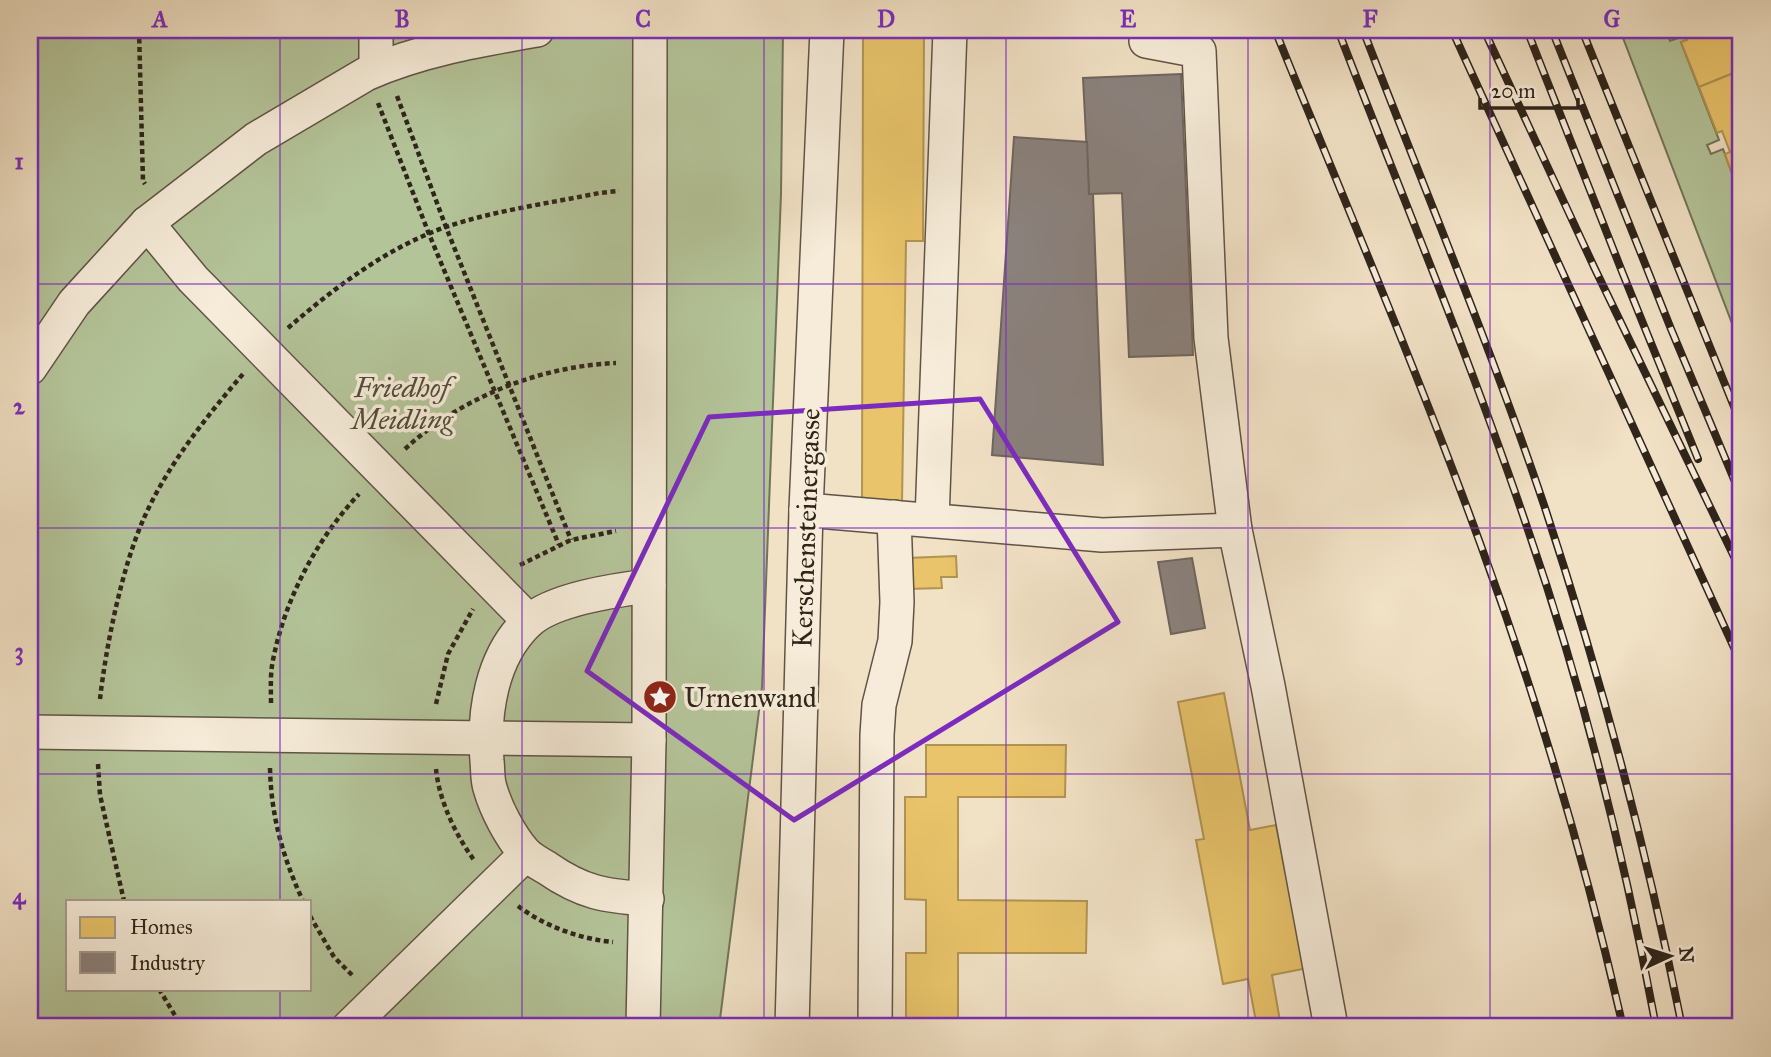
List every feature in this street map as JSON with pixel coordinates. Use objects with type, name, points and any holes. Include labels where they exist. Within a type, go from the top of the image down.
[{"type":"street","points":[[376,30],[376,70]]},
{"type":"street","points":[[30,368],[74,303],[156,216],[256,139],[376,70],[463,43],[537,30]]},
{"type":"street","points":[[643,1027],[649,740],[650,30]]},
{"type":"street","name":"Kerschensteinergasse","points":[[792,1027],[806,510],[827,30]]},
{"type":"street","points":[[932,520],[950,30]]},
{"type":"street","points":[[1146,41],[1199,51],[1211,338],[1236,530],[1271,700],[1331,1027]]},
{"type":"street","points":[[156,216],[193,279],[529,621]]},
{"type":"street","points":[[806,510],[1120,535],[1236,530]]},
{"type":"street","points":[[875,1027],[877,735],[879,705],[895,641],[897,602],[894,517]]},
{"type":"street","points":[[647,899],[608,897],[570,884],[526,854],[508,827],[489,787],[485,737],[490,690],[506,650],[529,621],[560,605],[607,591],[649,586]]},
{"type":"street","points":[[30,732],[649,740]]},
{"type":"street","points":[[349,1027],[526,854]]},
{"type":"path","points":[[139,30],[143,181],[156,216]]},
{"type":"path","points":[[376,70],[446,227],[570,540]]},
{"type":"path","points":[[376,70],[429,234],[559,545]]},
{"type":"path","points":[[124,900],[100,795],[96,733],[101,692],[119,599],[144,517],[171,470],[211,411],[263,350],[324,296],[393,252],[446,227],[599,193],[648,189]]},
{"type":"path","points":[[303,900],[280,844],[271,800],[269,734],[272,662],[285,617],[306,567],[344,510],[381,471],[419,436],[457,408],[547,373],[592,364],[649,362]]},
{"type":"path","points":[[493,585],[527,561],[570,540],[607,531],[649,531]]},
{"type":"path","points":[[160,990],[182,1027]]},
{"type":"highlighted area","points":[[980,399],[1118,622],[794,820],[587,671],[709,417]]},
{"type":"green space","name":"Friedhof Meidling","points":[[30,30],[783,30],[781,194],[762,687],[719,1027],[30,1027]]},
{"type":"green space","points":[[1620,30],[1667,30],[1670,41],[1686,35],[1687,40],[1681,42],[1719,140],[1707,145],[1711,154],[1723,149],[1741,198],[1741,347]]},
{"type":"building: Homes","points":[[863,30],[924,30],[923,241],[906,241],[902,504],[862,501]]},
{"type":"building: Homes","points":[[1684,30],[1732,30],[1741,53],[1741,70],[1699,87],[1681,42],[1687,40]]},
{"type":"building: Homes","points":[[1741,70],[1741,198],[1725,154],[1730,152],[1722,131],[1717,133],[1699,87]]},
{"type":"building: Homes","points":[[956,556],[957,577],[941,577],[942,588],[908,589],[907,558]]},
{"type":"building: Homes","points":[[1224,693],[1250,830],[1276,825],[1303,962],[1303,969],[1272,975],[1281,1027],[1257,1027],[1248,979],[1223,984],[1196,840],[1204,839],[1178,702]]},
{"type":"building: Homes","points":[[926,745],[1066,745],[1065,797],[958,797],[958,900],[1087,901],[1086,953],[958,953],[958,1027],[906,1027],[906,953],[926,953],[926,900],[905,899],[905,797],[926,797]]},
{"type":"building: Industry","points":[[1181,74],[1193,355],[1129,357],[1122,193],[1089,194],[1083,78]]},
{"type":"building: Industry","points":[[1014,137],[1087,142],[1089,194],[1093,194],[1103,465],[992,455]]},
{"type":"building: Industry","points":[[1192,558],[1205,628],[1171,634],[1158,562]]},
{"type":"railway","points":[[1275,30],[1431,414],[1522,662],[1593,905],[1623,1027]]},
{"type":"railway","points":[[1338,30],[1483,404],[1548,591],[1585,714],[1617,839],[1656,1027]]},
{"type":"railway","points":[[1363,30],[1502,386],[1565,570],[1638,829],[1682,1027]]},
{"type":"railway","points":[[1452,30],[1741,663]]},
{"type":"railway","points":[[1484,30],[1595,269],[1741,571]]},
{"type":"railway","points":[[1527,30],[1698,459]]},
{"type":"railway","points":[[1552,30],[1671,329],[1741,496]]},
{"type":"railway","points":[[1582,30],[1741,424]]},
{"type":"place","name":"Urnenwand","points":[[660,697]]}]
